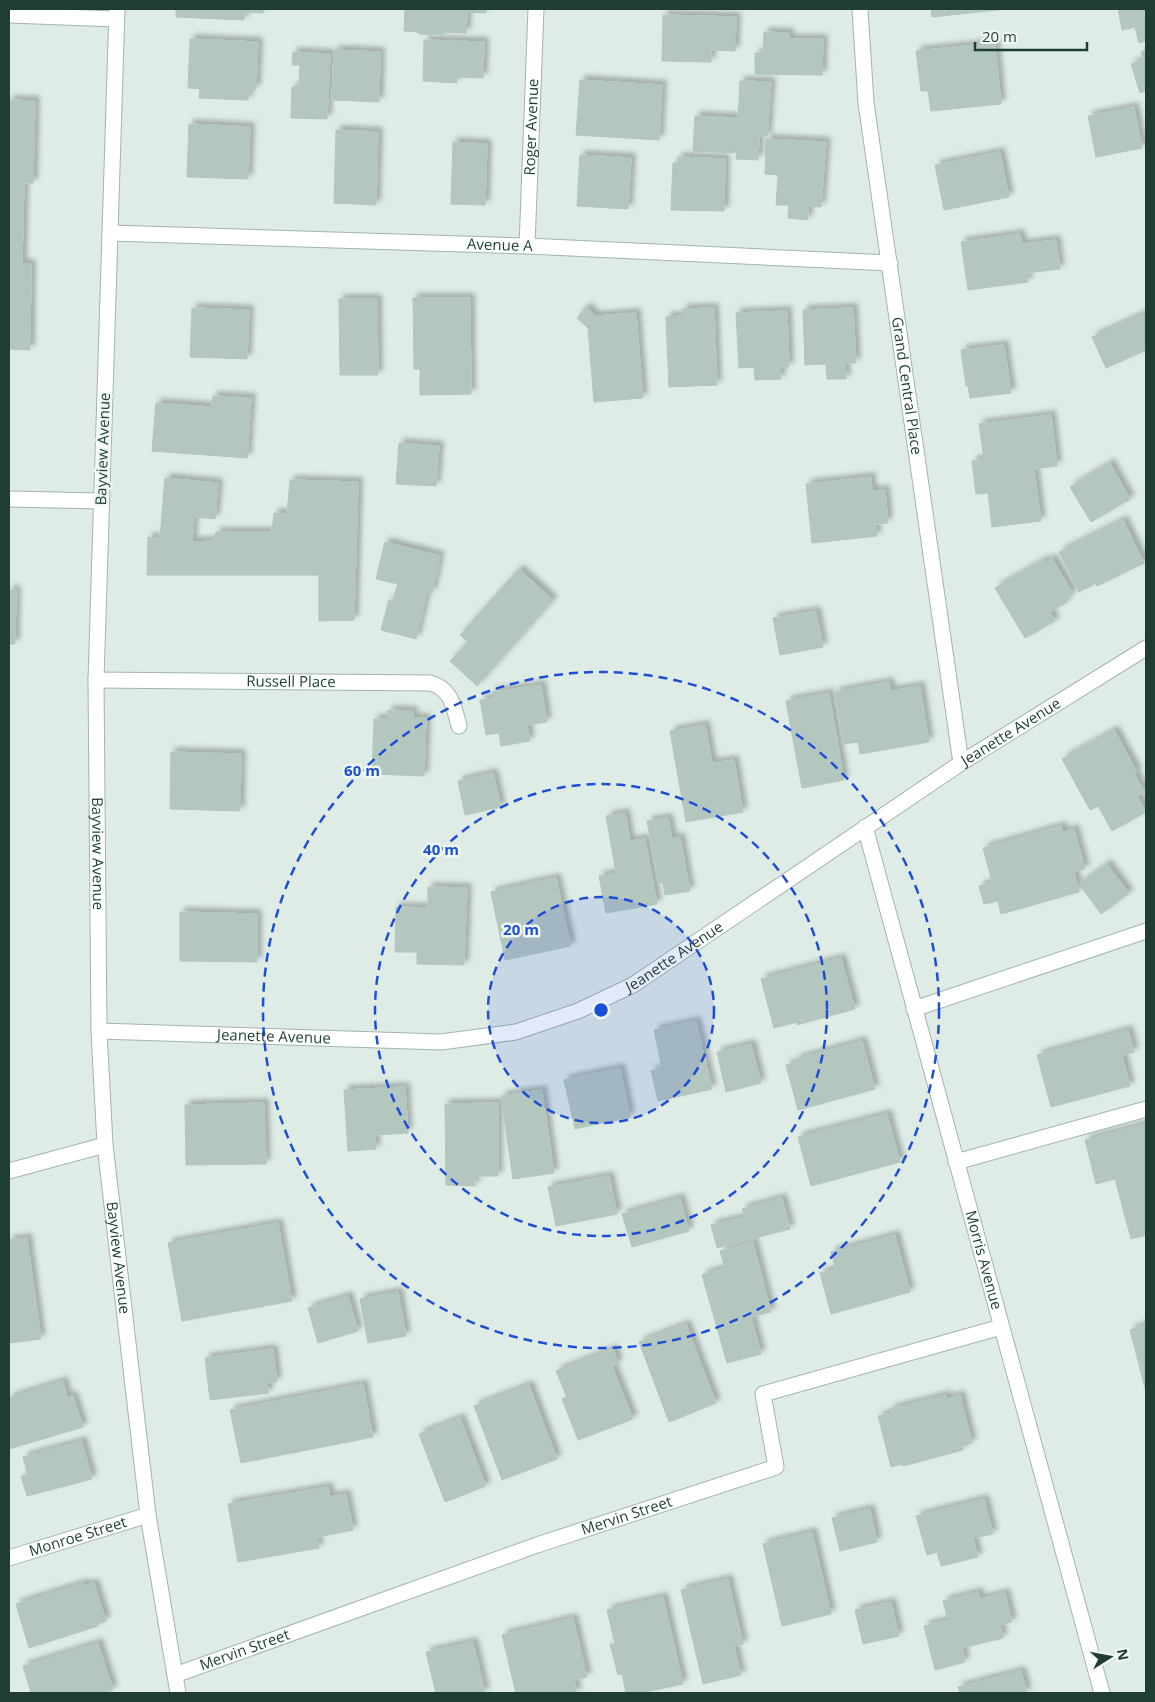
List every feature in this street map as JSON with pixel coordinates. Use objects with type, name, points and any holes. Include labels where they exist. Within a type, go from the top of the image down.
[{"type":"street","name":"Roger Avenue","points":[[527,246],[536,9]]},
{"type":"street","name":"Grand Central Place","points":[[860,9],[866,102],[961,763]]},
{"type":"street","points":[[9,15],[116,14]]},
{"type":"street","name":"Bayview Avenue","points":[[116,14],[96,680],[100,1031],[105,1145],[148,1515],[178,1693]]},
{"type":"street","name":"Avenue A","points":[[110,233],[527,246],[890,263]]},
{"type":"street","points":[[9,499],[101,501]]},
{"type":"street","name":"Jeanette Avenue","points":[[100,1031],[441,1042],[516,1032],[578,1012],[633,985],[961,763],[1146,648]]},
{"type":"street","name":"Russell Place","points":[[96,680],[438,684],[449,695],[458,726]]},
{"type":"street","name":"Morris Avenue","points":[[865,828],[1102,1693]]},
{"type":"street","points":[[914,1009],[1146,931]]},
{"type":"street","points":[[956,1162],[1146,1109]]},
{"type":"street","points":[[9,1171],[105,1145]]},
{"type":"street","name":"Mervin Street","points":[[175,1675],[537,1544],[776,1468],[763,1394],[1001,1327]]},
{"type":"street","name":"Monroe Street","points":[[9,1558],[148,1515]]},
{"type":"building","points":[[176,9],[263,9],[263,13],[245,12],[244,20],[176,17]]},
{"type":"building","points":[[405,9],[486,9],[486,13],[467,12],[466,33],[443,32],[443,35],[419,34],[418,32],[404,31]]},
{"type":"building","points":[[931,9],[1007,9],[932,17]]},
{"type":"building","points":[[1118,9],[1146,9],[1146,41],[1139,43],[1135,27],[1122,30]]},
{"type":"building","points":[[663,15],[736,17],[735,51],[711,50],[711,62],[662,61]]},
{"type":"building","points":[[764,32],[789,33],[789,39],[823,39],[822,75],[755,74],[755,53],[763,53]]},
{"type":"building","points":[[190,39],[258,42],[256,89],[249,89],[248,100],[199,98],[200,89],[188,88]]},
{"type":"building","points":[[424,40],[484,42],[483,78],[457,77],[457,83],[423,81]]},
{"type":"building","points":[[995,43],[1001,104],[931,111],[928,91],[921,91],[916,51]]},
{"type":"building","points":[[334,50],[380,52],[379,102],[332,100]]},
{"type":"building","points":[[1146,50],[1146,91],[1140,93],[1131,64],[1144,60],[1141,52]]},
{"type":"building","points":[[293,52],[330,54],[327,119],[291,118],[292,87],[299,87],[300,65],[292,65]]},
{"type":"building","points":[[580,80],[662,85],[659,140],[576,135]]},
{"type":"building","points":[[740,81],[771,82],[767,136],[759,136],[758,160],[736,159]]},
{"type":"building","points":[[9,100],[35,101],[33,183],[24,183],[22,264],[31,264],[30,350],[9,349]]},
{"type":"building","points":[[1134,107],[1142,148],[1096,157],[1088,116]]},
{"type":"building","points":[[695,116],[737,118],[735,153],[693,151]]},
{"type":"building","points":[[189,124],[250,127],[248,179],[187,177]]},
{"type":"building","points":[[336,130],[378,132],[376,205],[334,203]]},
{"type":"building","points":[[766,139],[826,142],[821,207],[808,206],[808,220],[788,218],[789,205],[776,205],[778,175],[765,174]]},
{"type":"building","points":[[453,142],[487,144],[485,205],[451,204]]},
{"type":"building","points":[[1000,152],[1009,197],[944,210],[935,165]]},
{"type":"building","points":[[580,155],[631,158],[628,209],[577,206]]},
{"type":"building","points":[[678,157],[725,159],[724,211],[671,210],[673,163],[678,163]]},
{"type":"building","points":[[1020,234],[1022,244],[1056,240],[1060,269],[1027,273],[1028,282],[968,290],[961,242]]},
{"type":"building","points":[[413,298],[470,298],[471,394],[420,395],[420,369],[414,369]]},
{"type":"building","points":[[339,299],[377,299],[378,375],[340,375]]},
{"type":"building","points":[[586,307],[596,316],[636,313],[643,398],[594,402],[588,328],[577,318]]},
{"type":"building","points":[[192,308],[249,310],[247,359],[190,357]]},
{"type":"building","points":[[714,308],[717,385],[669,387],[666,317],[683,316],[682,309]]},
{"type":"building","points":[[853,308],[856,363],[845,363],[846,379],[827,379],[826,364],[805,365],[803,310]]},
{"type":"building","points":[[787,311],[789,367],[780,367],[781,379],[755,380],[754,367],[739,368],[736,313]]},
{"type":"building","points":[[1146,313],[1146,350],[1106,368],[1092,337]]},
{"type":"building","points":[[1004,345],[1011,393],[970,398],[968,386],[966,386],[961,350]]},
{"type":"building","points":[[213,396],[251,398],[247,458],[152,451],[156,403],[212,407]]},
{"type":"building","points":[[1051,415],[1057,466],[1034,469],[1041,521],[992,527],[988,493],[976,494],[972,461],[984,459],[979,424]]},
{"type":"building","points":[[399,443],[439,446],[436,486],[396,484]]},
{"type":"building","points":[[1110,463],[1130,499],[1091,522],[1070,487]]},
{"type":"building","points":[[871,477],[872,491],[885,490],[888,523],[875,524],[877,536],[812,543],[806,484]]},
{"type":"building","points":[[165,478],[218,483],[215,519],[194,517],[192,542],[160,537]]},
{"type":"building","points":[[290,480],[358,482],[354,620],[319,621],[319,575],[147,575],[148,537],[192,542],[215,541],[216,532],[272,532],[274,513],[287,514]]},
{"type":"building","points":[[1123,520],[1144,563],[1097,586],[1096,583],[1079,592],[1059,552]]},
{"type":"building","points":[[385,542],[440,556],[432,593],[427,592],[416,639],[381,630],[389,600],[393,601],[398,584],[376,579]]},
{"type":"building","points":[[1052,558],[1073,594],[1066,598],[1067,602],[1050,612],[1055,621],[1025,638],[995,588],[1044,560],[1045,563]]},
{"type":"building","points":[[519,569],[553,600],[477,686],[450,661],[468,642],[460,635]]},
{"type":"building","points":[[9,590],[16,590],[15,644],[9,644]]},
{"type":"building","points":[[816,611],[823,647],[780,655],[773,618]]},
{"type":"building","points":[[889,682],[891,691],[920,686],[929,742],[860,754],[858,742],[844,744],[835,692]]},
{"type":"building","points":[[541,685],[547,722],[527,725],[530,741],[501,746],[499,733],[486,735],[480,700],[494,698],[493,692]]},
{"type":"building","points":[[829,693],[844,780],[802,788],[786,701]]},
{"type":"building","points":[[388,710],[413,711],[413,718],[426,718],[424,776],[372,774],[374,719],[388,719]]},
{"type":"building","points":[[705,725],[712,763],[734,760],[743,812],[686,822],[670,731]]},
{"type":"building","points":[[1114,730],[1137,772],[1134,773],[1144,792],[1137,796],[1146,812],[1112,831],[1098,806],[1090,810],[1062,759]]},
{"type":"building","points":[[171,752],[241,754],[240,811],[170,809]]},
{"type":"building","points":[[493,773],[501,807],[465,815],[458,781]]},
{"type":"building","points":[[625,813],[630,841],[645,839],[657,904],[606,913],[599,876],[616,873],[606,816]]},
{"type":"building","points":[[668,818],[672,839],[680,837],[690,891],[665,895],[663,883],[659,883],[647,821]]},
{"type":"building","points":[[1061,826],[1063,832],[1074,829],[1085,869],[1074,872],[1079,892],[1001,914],[998,901],[984,904],[979,886],[992,882],[983,848]]},
{"type":"building","points":[[1107,864],[1129,893],[1101,914],[1079,884]]},
{"type":"building","points":[[556,878],[571,946],[505,960],[491,892]]},
{"type":"building","points":[[428,887],[467,888],[464,965],[417,964],[417,952],[395,952],[396,907],[428,908]]},
{"type":"building","points":[[180,912],[257,914],[257,962],[180,961]]},
{"type":"building","points":[[841,958],[855,1009],[797,1025],[797,1022],[774,1028],[761,979]]},
{"type":"building","points":[[696,1021],[712,1089],[658,1101],[651,1071],[662,1069],[654,1030]]},
{"type":"building","points":[[1128,1030],[1134,1052],[1122,1055],[1130,1086],[1051,1107],[1037,1055]]},
{"type":"building","points":[[862,1041],[875,1089],[798,1110],[786,1065],[797,1062],[796,1059]]},
{"type":"building","points":[[751,1044],[761,1083],[726,1092],[717,1052]]},
{"type":"building","points":[[620,1068],[630,1117],[575,1129],[564,1080]]},
{"type":"building","points":[[405,1087],[408,1133],[375,1135],[376,1149],[348,1151],[344,1090]]},
{"type":"building","points":[[542,1090],[554,1173],[513,1179],[501,1096]]},
{"type":"building","points":[[264,1103],[266,1164],[186,1165],[185,1105]]},
{"type":"building","points":[[498,1103],[498,1176],[475,1176],[475,1186],[446,1185],[445,1104]]},
{"type":"building","points":[[887,1114],[900,1162],[811,1186],[798,1137]]},
{"type":"building","points":[[1146,1124],[1146,1235],[1131,1239],[1115,1179],[1096,1184],[1085,1140]]},
{"type":"building","points":[[609,1176],[617,1214],[556,1226],[548,1187]]},
{"type":"building","points":[[680,1198],[689,1231],[632,1247],[622,1214]]},
{"type":"building","points":[[782,1198],[790,1229],[717,1248],[711,1225],[745,1217],[742,1209]]},
{"type":"building","points":[[278,1223],[292,1301],[182,1321],[168,1243]]},
{"type":"building","points":[[895,1235],[910,1292],[831,1314],[820,1273],[836,1269],[831,1252]]},
{"type":"building","points":[[27,1238],[41,1339],[9,1343],[9,1240]]},
{"type":"building","points":[[753,1242],[771,1312],[751,1317],[761,1354],[727,1363],[702,1275],[725,1268],[720,1251]]},
{"type":"building","points":[[398,1292],[406,1336],[368,1343],[360,1299]]},
{"type":"building","points":[[348,1296],[358,1331],[318,1343],[308,1308]]},
{"type":"building","points":[[686,1324],[716,1403],[669,1422],[639,1342]]},
{"type":"building","points":[[1146,1325],[1146,1392],[1130,1330]]},
{"type":"building","points":[[273,1349],[277,1382],[267,1383],[269,1393],[210,1400],[205,1358]]},
{"type":"building","points":[[613,1349],[618,1363],[612,1366],[633,1419],[578,1440],[562,1399],[567,1397],[556,1371]]},
{"type":"building","points":[[63,1381],[67,1397],[73,1396],[83,1427],[9,1449],[9,1398]]},
{"type":"building","points":[[363,1384],[373,1437],[241,1463],[230,1410]]},
{"type":"building","points":[[529,1385],[557,1459],[502,1480],[474,1406]]},
{"type":"building","points":[[946,1395],[947,1399],[960,1395],[972,1443],[961,1446],[963,1450],[903,1466],[902,1464],[891,1467],[878,1416],[892,1413],[890,1409]]},
{"type":"building","points":[[460,1418],[486,1486],[445,1502],[419,1434]]},
{"type":"building","points":[[82,1441],[92,1479],[27,1496],[21,1476],[28,1475],[23,1457]]},
{"type":"building","points":[[328,1487],[330,1497],[346,1494],[353,1530],[317,1537],[319,1548],[238,1562],[228,1504]]},
{"type":"building","points":[[984,1499],[993,1534],[973,1538],[978,1557],[941,1566],[937,1552],[927,1555],[916,1516]]},
{"type":"building","points":[[870,1509],[877,1542],[840,1551],[832,1518]]},
{"type":"building","points":[[812,1532],[831,1614],[782,1626],[763,1544]]},
{"type":"building","points":[[728,1579],[743,1644],[734,1646],[741,1675],[703,1684],[681,1590]]},
{"type":"building","points":[[84,1583],[85,1586],[94,1583],[106,1621],[97,1624],[98,1626],[29,1648],[16,1604]]},
{"type":"building","points":[[978,1592],[980,1599],[1005,1593],[1012,1622],[1000,1625],[1003,1638],[962,1648],[965,1662],[935,1670],[924,1626],[948,1620],[943,1601]]},
{"type":"building","points":[[663,1597],[683,1684],[641,1693],[626,1693],[622,1674],[618,1675],[610,1644],[615,1644],[607,1610]]},
{"type":"building","points":[[891,1602],[899,1636],[863,1644],[855,1610]]},
{"type":"building","points":[[573,1618],[587,1677],[574,1680],[577,1693],[516,1693],[502,1635]]},
{"type":"building","points":[[473,1642],[485,1693],[436,1693],[426,1652]]},
{"type":"building","points":[[98,1643],[113,1690],[103,1693],[31,1693],[23,1666]]},
{"type":"building","points":[[1021,1671],[1027,1693],[960,1693],[958,1687]]}]
